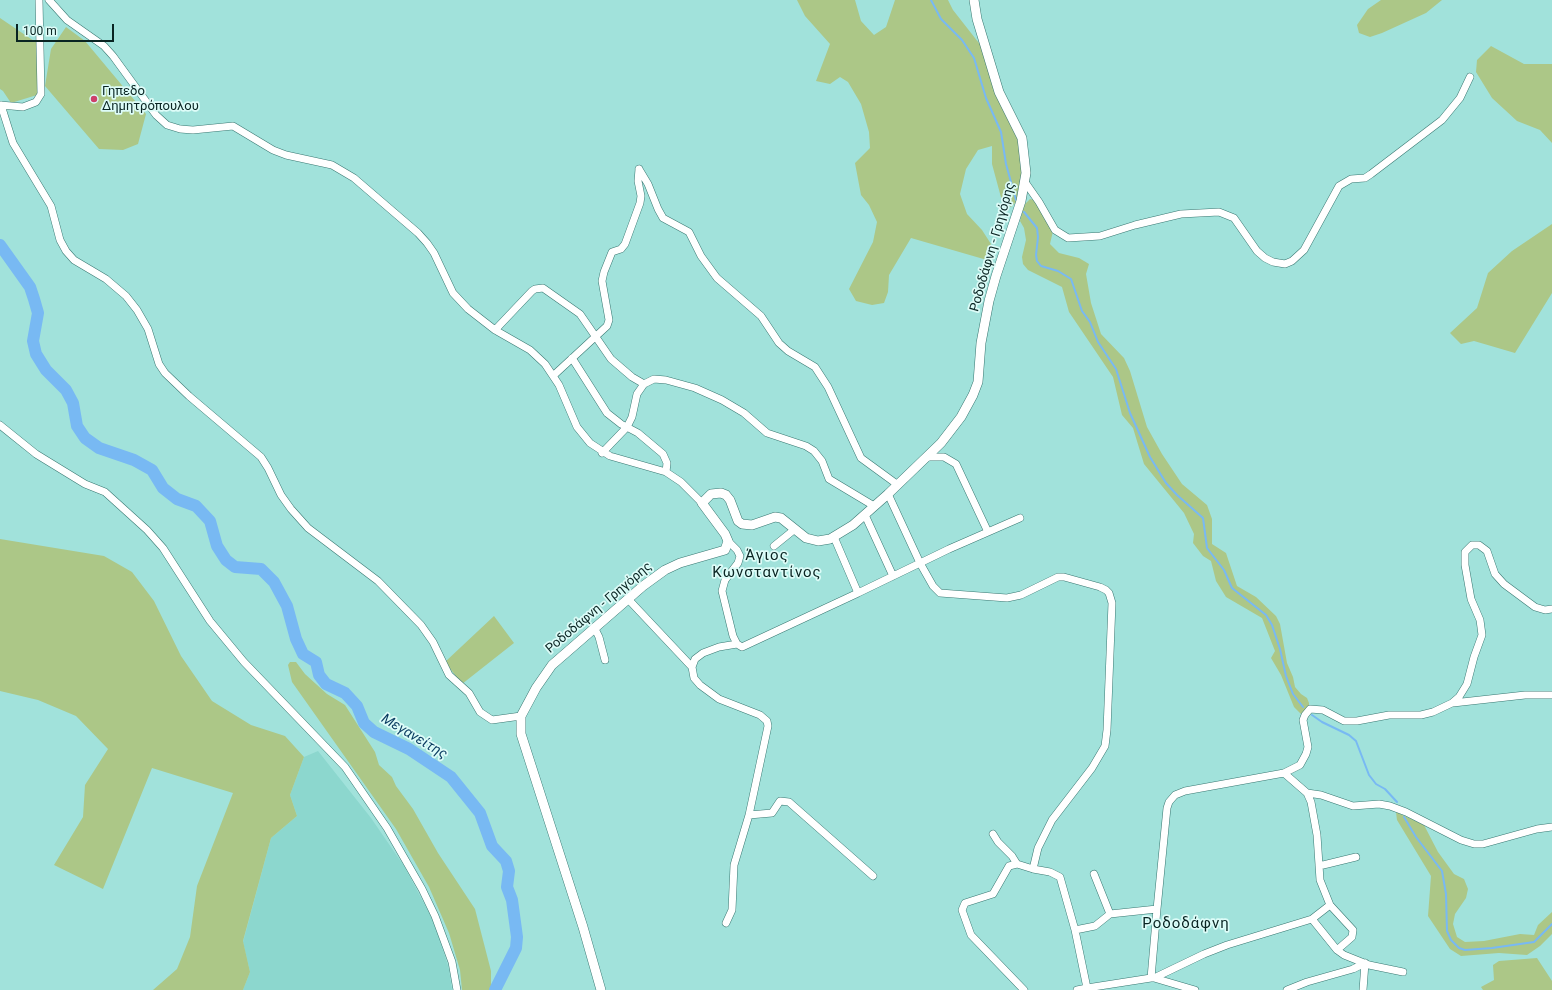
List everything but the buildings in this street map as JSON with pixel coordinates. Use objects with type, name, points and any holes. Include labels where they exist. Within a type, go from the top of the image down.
[{"type":"main road","name":"Ροδοδάφνη - Γρηγόρης","points":[[702,503],[711,494],[721,493],[730,500],[738,521],[742,524],[752,525],[775,518],[785,520],[806,538],[813,540],[824,540],[834,537],[865,515],[927,457],[952,428],[973,395],[978,382],[981,343],[989,301],[1022,201],[1026,162],[1022,138],[999,92],[977,19],[974,0]]},
{"type":"main road","points":[[702,503],[719,525],[728,541]]},
{"type":"main road","name":"Ροδοδάφνη - Γρηγόρης","points":[[601,990],[583,927],[521,734],[521,716],[536,688],[552,665],[594,627],[643,586],[665,570],[690,559],[724,550],[728,541]]},
{"type":"street","points":[[39,0],[42,94],[36,102],[23,107],[0,105],[13,143],[51,206],[60,240],[66,251],[74,260],[106,279],[126,296],[138,310],[148,329],[159,364],[165,373],[189,396],[260,457],[268,468],[281,495],[303,523],[378,581],[421,625],[433,642],[449,675],[469,694],[480,712],[492,720],[521,716]]},
{"type":"street","points":[[50,0],[67,20],[79,30],[96,40],[113,56],[156,116],[167,125],[180,129],[193,130],[233,126],[239,128],[273,150],[286,155],[332,165],[354,178],[418,233],[434,253],[453,293],[468,309],[495,330],[530,350],[545,364],[554,375],[577,427],[590,443],[602,453],[619,460],[666,472],[681,482],[702,503]]},
{"type":"street","points":[[1025,182],[1039,202],[1055,230],[1068,238],[1100,236],[1135,225],[1181,214],[1219,212],[1234,218],[1257,251],[1265,258],[1273,262],[1285,264],[1292,261],[1304,250],[1339,186],[1351,179],[1365,178],[1442,120],[1460,98],[1470,77]]},
{"type":"street","points":[[554,375],[607,326],[609,320],[602,281],[606,264],[612,252],[621,249],[624,244],[640,203],[641,196],[638,181],[639,169],[648,184],[663,218],[690,232],[701,256],[717,278],[761,316],[779,342],[788,351],[814,367],[828,387],[861,458],[898,485]]},
{"type":"street","points":[[495,330],[532,291],[539,288],[546,290],[580,314],[616,364],[644,384]]},
{"type":"street","points":[[572,358],[604,409],[612,418],[638,433],[663,454],[667,463],[666,472]]},
{"type":"street","points":[[602,453],[627,427],[632,417],[637,394],[644,384],[654,379],[666,380],[695,388],[722,400],[744,413],[767,433],[806,446],[814,451],[822,460],[829,479],[874,506]]},
{"type":"street","points":[[0,425],[36,454],[85,484],[106,492],[147,530],[163,548],[210,620],[244,662],[344,767],[387,828],[422,889],[435,916],[452,962],[457,990]]},
{"type":"street","points":[[927,457],[950,459],[956,464],[988,532]]},
{"type":"street","points":[[888,494],[920,563],[933,586],[944,594],[1015,597],[1058,577],[1064,577],[1106,590],[1112,599],[1108,722],[1105,746],[1092,768],[1052,820],[1038,848],[1033,868]]},
{"type":"street","points":[[865,515],[892,576]]},
{"type":"street","points":[[728,541],[737,550],[740,556],[738,563],[725,580],[722,591],[732,636],[737,644],[742,647],[920,563],[1020,518]]},
{"type":"street","points":[[774,546],[796,529]]},
{"type":"street","points":[[834,537],[858,593]]},
{"type":"street","points":[[1152,978],[1167,808],[1169,802],[1175,795],[1200,788],[1284,773],[1300,765],[1308,747],[1303,720],[1304,715],[1310,709],[1323,710],[1344,721],[1357,721],[1389,715],[1427,714],[1440,710],[1452,703],[1459,697],[1467,684],[1474,657],[1482,635],[1482,629],[1472,599],[1465,565],[1465,552],[1469,546],[1479,545],[1485,548],[1492,569],[1499,580],[1528,602],[1541,609],[1552,609]]},
{"type":"street","points":[[628,599],[692,667]]},
{"type":"street","points":[[594,627],[599,636],[605,660]]},
{"type":"street","points":[[726,923],[732,910],[734,865],[749,815],[767,734],[767,721],[753,711],[736,707],[712,694],[700,685],[694,678],[692,667],[695,659],[703,652],[719,647],[737,644]]},
{"type":"street","points":[[1452,703],[1525,695],[1552,695]]},
{"type":"street","points":[[1284,773],[1307,793],[1311,802],[1317,835],[1318,866],[1321,886],[1330,905],[1353,930],[1352,937],[1337,950]]},
{"type":"street","points":[[1307,793],[1321,795],[1353,806],[1379,804],[1390,806],[1406,812],[1461,840],[1474,844],[1483,844],[1537,829],[1552,827]]},
{"type":"street","points":[[749,815],[772,813],[780,802],[789,802],[873,876]]},
{"type":"street","points":[[993,834],[1017,864]]},
{"type":"street","points":[[1318,866],[1356,857]]},
{"type":"street","points":[[1024,990],[971,935],[962,910],[965,904],[993,894],[1006,869],[1009,866],[1017,864],[1050,872],[1060,877],[1075,930],[1087,988]]},
{"type":"street","points":[[1094,874],[1110,914]]},
{"type":"street","points":[[1077,990],[1152,978],[1222,947],[1312,919],[1330,905]]},
{"type":"street","points":[[1075,930],[1095,926],[1110,914],[1157,909]]},
{"type":"street","points":[[1312,919],[1337,950],[1365,963],[1403,972]]},
{"type":"street","points":[[1287,990],[1307,982],[1354,969],[1365,963]]},
{"type":"street","points":[[1364,990],[1365,963]]},
{"type":"street","points":[[1152,978],[1195,990]]},
{"type":"shaded area","points":[[797,0],[855,0],[861,21],[874,35],[886,27],[895,0],[948,0],[953,10],[982,47],[991,81],[1017,137],[1021,151],[1021,185],[1017,201],[1011,207],[1002,201],[992,164],[992,146],[978,150],[966,169],[960,194],[967,214],[982,230],[991,244],[992,257],[987,260],[911,238],[889,275],[888,292],[884,303],[872,305],[856,301],[849,289],[873,242],[877,222],[869,205],[861,195],[855,163],[870,148],[869,132],[861,104],[848,82],[840,77],[830,84],[816,81],[830,44],[805,16]]},
{"type":"shaded area","points":[[1381,0],[1442,0],[1426,13],[1382,33],[1370,37],[1359,33],[1357,25],[1368,9]]},
{"type":"shaded area","points":[[0,18],[37,43],[37,95],[11,103],[0,89]]},
{"type":"shaded area","name":"Γηπεδο Δημητρόπουλου","points":[[66,27],[85,41],[146,114],[138,144],[123,150],[99,149],[45,86],[51,49]]},
{"type":"shaded area","points":[[1491,46],[1524,64],[1552,64],[1552,143],[1540,130],[1517,121],[1492,98],[1476,72],[1477,60]]},
{"type":"shaded area","points":[[1030,199],[1034,200],[1053,231],[1050,244],[1059,253],[1079,258],[1089,264],[1086,274],[1091,303],[1101,334],[1124,358],[1130,371],[1147,427],[1162,454],[1182,484],[1207,505],[1212,519],[1212,544],[1226,553],[1237,586],[1256,597],[1276,616],[1280,624],[1287,663],[1293,677],[1295,687],[1307,698],[1309,703],[1309,706],[1301,714],[1294,707],[1281,675],[1271,658],[1275,651],[1262,618],[1226,597],[1216,581],[1211,561],[1203,556],[1193,543],[1194,534],[1184,513],[1144,464],[1133,428],[1122,415],[1113,377],[1069,312],[1062,287],[1028,270],[1023,264],[1022,257],[1026,240],[1024,228],[1020,221],[1024,205]]},
{"type":"shaded area","points":[[1552,224],[1552,293],[1515,353],[1474,341],[1461,344],[1450,333],[1477,308],[1488,273],[1512,251]]},
{"type":"shaded area","points":[[0,539],[104,556],[132,572],[154,601],[181,656],[212,701],[251,725],[285,736],[304,757],[290,795],[297,816],[271,838],[243,941],[250,972],[243,990],[153,990],[177,969],[190,937],[197,886],[233,793],[152,768],[103,889],[54,865],[83,817],[85,785],[108,749],[76,716],[38,700],[0,691]]},
{"type":"shaded area","points":[[494,616],[514,643],[462,684],[445,662]]},
{"type":"shaded area","points":[[290,662],[296,662],[305,674],[327,694],[345,705],[375,752],[379,765],[392,777],[396,786],[413,809],[438,853],[475,909],[491,971],[491,990],[462,990],[460,970],[449,933],[429,887],[396,829],[292,682],[288,665]]},
{"type":"shaded area","points":[[318,751],[371,818],[404,866],[434,922],[449,969],[452,990],[243,990],[250,972],[243,942],[271,838],[297,816],[290,795],[304,757]]},
{"type":"shaded area","points":[[1396,812],[1424,825],[1438,852],[1454,874],[1464,879],[1468,889],[1466,898],[1455,914],[1453,924],[1457,937],[1465,942],[1484,941],[1520,934],[1534,935],[1538,925],[1552,912],[1552,934],[1540,946],[1527,955],[1499,953],[1461,956],[1450,949],[1428,916],[1431,876],[1397,820]]},
{"type":"shaded area","points":[[1537,958],[1552,981],[1552,990],[1483,990],[1481,987],[1494,980],[1493,965],[1499,961]]},
{"type":"waterway","points":[[931,0],[941,19],[962,40],[974,58],[986,98],[1001,132],[1006,164],[1016,200]]},
{"type":"waterway","points":[[1024,212],[1037,228],[1037,261],[1041,266],[1058,271],[1071,279],[1082,311],[1090,322],[1098,342],[1116,369],[1130,413],[1150,457],[1166,483],[1203,518],[1207,548],[1224,570],[1232,588],[1266,615],[1272,625],[1280,649],[1286,676],[1293,694],[1303,707]]},
{"type":"waterway","name":"Μεγανείτης","points":[[0,245],[30,287],[34,299],[38,313],[33,341],[36,354],[46,370],[66,390],[73,403],[77,426],[85,438],[99,448],[134,460],[152,470],[163,488],[177,499],[196,506],[210,521],[217,546],[226,560],[235,567],[261,569],[274,582],[287,606],[296,639],[303,654],[316,662],[319,675],[326,684],[345,693],[357,706],[364,723],[374,732],[409,749],[451,777],[480,813],[492,846],[506,861],[509,871],[507,887],[512,900],[517,937],[516,948],[495,990]]},
{"type":"waterway","points":[[1312,715],[1322,722],[1349,735],[1356,741],[1369,775],[1376,784],[1385,789],[1397,802]]},
{"type":"waterway","points":[[1404,817],[1416,837],[1442,871],[1446,894],[1447,931],[1451,940],[1459,948],[1465,950],[1492,948],[1534,942],[1552,924]]},
{"type":"place","name":"Γηπεδο Δημητρόπουλου","points":[[94,99]]},
{"type":"district","name":"Άγιος Κωνσταντίνος","points":[[767,564]]},
{"type":"district","name":"Ροδοδάφνη","points":[[1186,924]]}]
